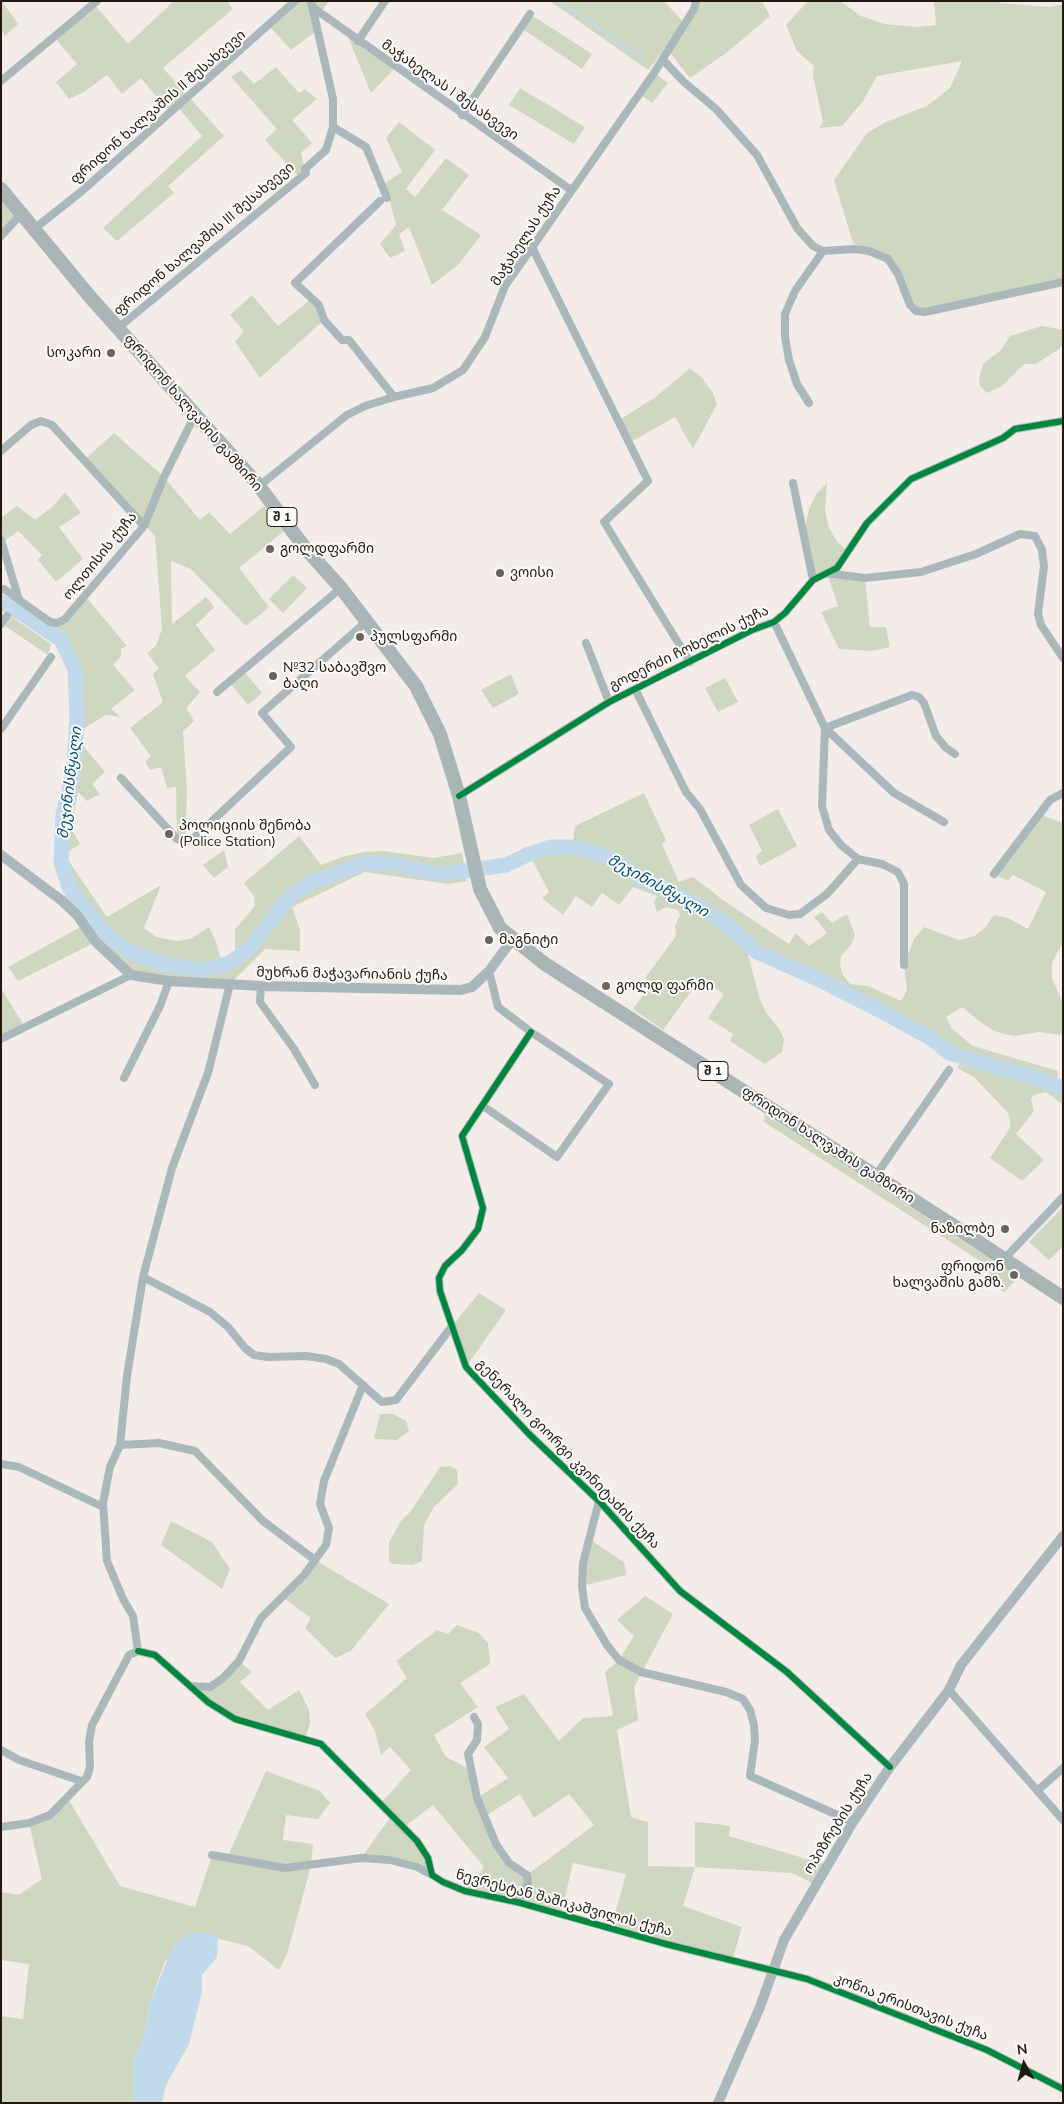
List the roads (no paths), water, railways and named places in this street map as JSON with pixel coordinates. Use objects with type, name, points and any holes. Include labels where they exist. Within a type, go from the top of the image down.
[{"type":"highway","name":"ფრიდონ ხალვაშის გამზირი","points":[[1,189],[118,328],[196,413],[258,486],[305,548],[341,588],[416,686],[440,734],[459,796],[480,889],[500,928],[512,940],[546,964],[876,1175],[1063,1298]]},
{"type":"street","points":[[1,81],[97,1]]},
{"type":"street","name":"ფრიდონ ხალვაშის II შესახვევი","points":[[34,229],[82,191],[295,1]]},
{"type":"street","name":"ფრიდონ ხალვაშის III შესახვევი","points":[[118,328],[306,173],[305,169],[326,150],[333,127],[333,99],[312,1]]},
{"type":"street","points":[[358,41],[385,1]]},
{"type":"street","name":"მაჭახელას ქუჩა","points":[[258,486],[347,415],[365,406],[394,396],[433,388],[463,370],[485,337],[506,286],[663,60],[694,9],[696,1]]},
{"type":"street","name":"მაჭახელას I შესახვევი","points":[[315,9],[462,115],[571,190]]},
{"type":"street","points":[[462,115],[530,14]]},
{"type":"street","points":[[663,60],[684,82],[716,109],[757,155],[797,228],[813,246],[823,251],[855,249],[870,251],[888,259],[898,274],[910,305],[916,311],[925,312],[1063,282]]},
{"type":"street","points":[[333,127],[366,147],[384,200],[295,283],[319,305],[324,320],[342,340],[349,340],[394,396]]},
{"type":"street","points":[[1,236],[21,214]]},
{"type":"street","name":"გოდერძი ჩოხელის ქუჩა","points":[[532,249],[648,481],[604,522],[690,662]]},
{"type":"street","points":[[809,403],[797,384],[789,360],[785,336],[785,314],[795,292],[823,251]]},
{"type":"street","name":"ოლთისის ქუჩა","points":[[4,588],[50,622],[57,623],[65,619],[144,526],[164,477],[196,413]]},
{"type":"street","points":[[1,450],[31,425],[41,421],[52,425],[144,526]]},
{"type":"street","name":"გოდერძი ჩოხელის ქუჩა","points":[[459,796],[609,702],[752,630],[774,622],[786,613],[813,580],[837,568],[867,523],[911,479],[1003,438],[1014,428],[1063,421]]},
{"type":"street","points":[[793,483],[813,580]]},
{"type":"street","points":[[826,573],[865,578],[921,572],[976,554],[1020,534],[1034,536],[1042,550],[1044,566],[1038,614],[1042,625],[1063,658]]},
{"type":"street","points":[[1,540],[20,601]]},
{"type":"street","points":[[217,692],[341,588]]},
{"type":"street","points":[[1,624],[7,616]]},
{"type":"street","points":[[121,778],[177,842],[185,842],[194,838],[291,747],[262,713],[367,621]]},
{"type":"street","points":[[774,622],[825,728],[894,793],[944,822]]},
{"type":"street","points":[[586,643],[609,702]]},
{"type":"street","points":[[1,728],[51,657]]},
{"type":"street","points":[[635,689],[686,792],[700,810],[741,885],[766,908],[789,916],[800,914],[827,894],[858,859]]},
{"type":"street","points":[[825,728],[912,696],[919,697],[924,703],[936,736],[946,748],[955,754]]},
{"type":"street","points":[[825,728],[822,806],[829,830],[841,845],[858,859],[882,864],[898,872],[904,884],[904,964]]},
{"type":"street","points":[[994,874],[1050,800],[1056,795],[1063,794]]},
{"type":"street","points":[[1,856],[61,900],[77,915],[96,942],[131,975],[1,1039]]},
{"type":"street","name":"მუხრან მაჭავარიანის ქუჩა","points":[[131,975],[168,981],[261,986],[462,990],[472,987],[489,972],[512,940]]},
{"type":"street","points":[[483,1106],[557,1157],[609,1084],[531,1032],[498,1007],[489,972]]},
{"type":"street","points":[[124,1078],[160,1006],[168,981]]},
{"type":"street","points":[[138,1651],[137,1631],[133,1616],[123,1599],[107,1561],[103,1507],[110,1468],[120,1445],[127,1376],[143,1277],[172,1168],[208,1073],[230,984]]},
{"type":"street","points":[[261,986],[260,1002],[294,1049],[315,1085]]},
{"type":"street","name":"გენერალი გიორგი კვინიტაძის ქუჩა","points":[[531,1032],[462,1136],[483,1208],[478,1229],[462,1250],[445,1266],[439,1278],[440,1292],[466,1367],[529,1434],[599,1501],[680,1591],[787,1672],[890,1767]]},
{"type":"street","points":[[876,1175],[949,1070]]},
{"type":"street","points":[[1004,1259],[1063,1197]]},
{"type":"street","points":[[143,1277],[210,1312],[228,1327],[244,1348],[254,1356],[306,1356],[326,1359],[339,1364],[382,1402],[396,1400],[452,1326]]},
{"type":"street","points":[[191,1686],[210,1687],[223,1678],[239,1662],[261,1618],[304,1575],[326,1545],[330,1528],[320,1504],[324,1481],[363,1386]]},
{"type":"street","points":[[120,1445],[159,1443],[195,1451],[263,1521],[315,1560]]},
{"type":"street","points":[[1,1464],[19,1467],[103,1507]]},
{"type":"street","name":"გენერალი გიორგი კვინიტაძის ქუჩა","points":[[599,1501],[583,1563],[582,1586],[585,1608],[607,1646],[619,1660],[641,1672],[726,1692],[743,1699],[750,1710],[754,1725],[755,1740],[750,1776],[853,1822]]},
{"type":"street","name":"ოპიზრების ქუჩა","points":[[718,2103],[774,1970],[784,1940],[853,1822],[890,1767],[949,1690],[961,1665],[1063,1536]]},
{"type":"street","points":[[1,1827],[29,1823],[50,1815],[89,1773],[88,1742],[92,1725],[129,1656],[138,1651],[155,1655],[208,1702],[235,1719],[322,1744],[417,1840],[428,1858],[432,1875]]},
{"type":"street","points":[[949,1690],[1063,1820]]},
{"type":"street","name":"ნევრესტან შაშიკაშვილის ქუჩა","points":[[474,1717],[478,1724],[477,1740],[468,1754],[477,1798],[496,1844],[509,1864],[527,1875],[528,1883],[517,1902]]},
{"type":"street","points":[[1,1750],[19,1760],[81,1781]]},
{"type":"street","points":[[1038,1790],[1063,1768]]},
{"type":"street","name":"ნევრესტან შაშიკაშვილის ქუჩა","points":[[212,1855],[285,1868],[361,1858],[390,1860],[417,1866],[443,1882],[465,1891],[517,1902],[666,1944],[774,1970]]},
{"type":"street","name":"კოწია ერისთავის ქუჩა","points":[[774,1970],[807,1979],[987,2050],[1063,2089]]},
{"type":"water","points":[[190,1933],[208,1933],[218,1939],[217,1957],[202,1975],[202,1992],[189,2044],[166,2085],[162,2103],[133,2103],[133,2062],[144,2036],[150,2002],[174,1944]]},
{"type":"waterway","points":[[559,1],[644,60]]},
{"type":"waterway","name":"მეჯინისწყალი","points":[[1,602],[26,616],[61,640],[75,669],[77,717],[74,769],[63,815],[61,863],[70,889],[105,934],[128,951],[159,963],[204,970],[229,963],[250,948],[291,895],[314,881],[365,863],[394,864],[442,874],[506,865],[550,847],[572,847],[609,857],[639,877],[690,901],[726,924],[757,952],[822,981],[879,1010],[932,1039],[949,1053],[1034,1077],[1063,1088]]},
{"type":"place","name":"სოკარი","points":[[111,353]]},
{"type":"place","name":"გოლდფარმი","points":[[270,549]]},
{"type":"place","name":"ვოისი","points":[[500,573]]},
{"type":"place","name":"პულსფარმი","points":[[360,637]]},
{"type":"place","name":"№32 საბავშვო ბაღი","points":[[273,676]]},
{"type":"place","name":"პოლიციის შენობა (Police Station)","points":[[169,834]]},
{"type":"place","name":"მაგნიტი","points":[[489,940]]},
{"type":"place","name":"გოლდ ფარმი","points":[[606,986]]},
{"type":"place","name":"ნაზილბე","points":[[1005,1229]]},
{"type":"place","name":"ფრიდონ ხალვაშის გამზ.","points":[[1014,1275]]}]
